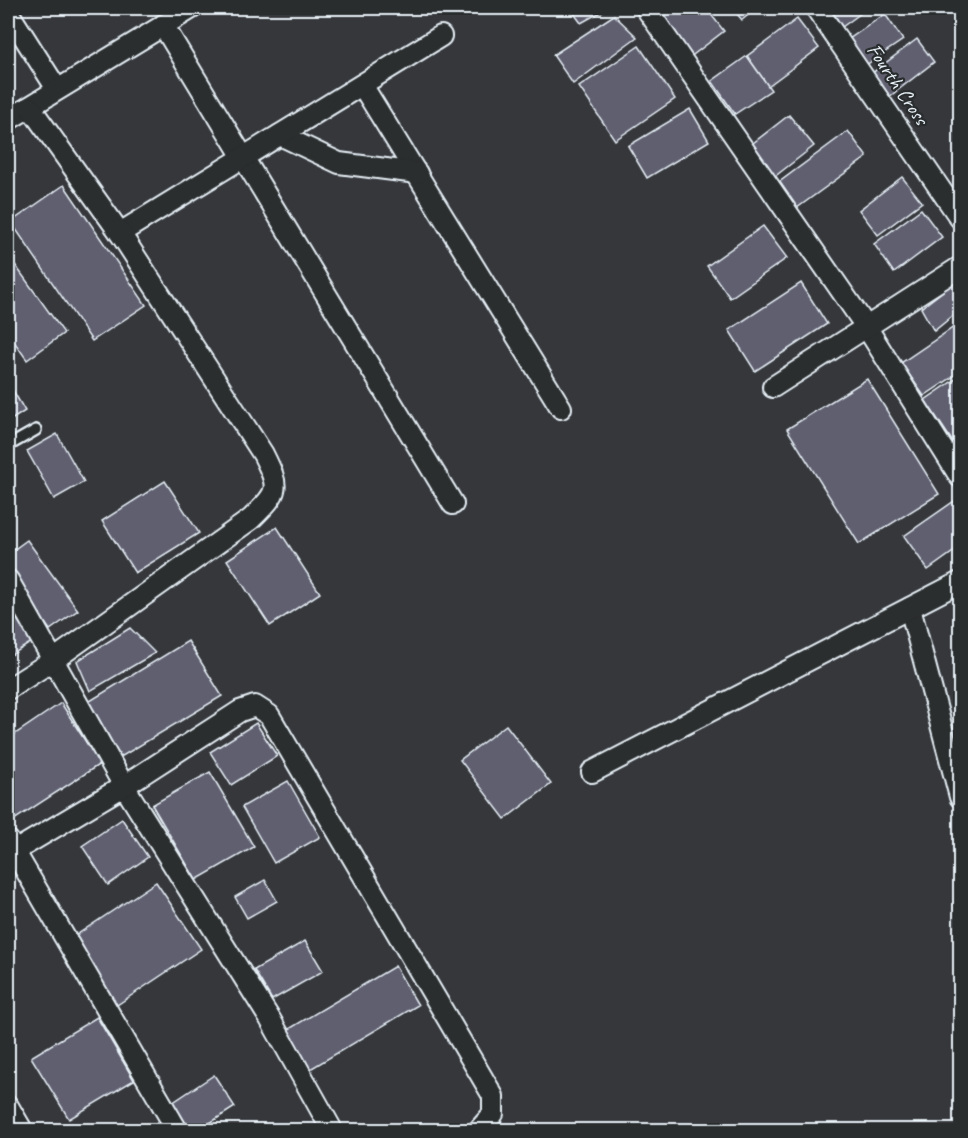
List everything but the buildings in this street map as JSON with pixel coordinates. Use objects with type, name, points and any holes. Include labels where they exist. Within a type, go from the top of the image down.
[{"type":"street","points":[[8,120],[192,8]]},
{"type":"street","points":[[646,8],[867,328],[960,477]]},
{"type":"street","name":"Fourth Cross","points":[[816,8],[960,218]]},
{"type":"street","points":[[8,12],[57,89]]},
{"type":"street","points":[[163,25],[453,504]]},
{"type":"street","points":[[120,233],[441,36]]},
{"type":"street","points":[[362,85],[561,408]]},
{"type":"street","points":[[8,689],[52,661],[251,519],[272,498],[276,479],[263,454],[120,233],[30,107]]},
{"type":"street","points":[[280,135],[339,163],[417,173]]},
{"type":"street","points":[[773,387],[960,267]]},
{"type":"street","points":[[8,580],[124,786],[270,1019],[332,1131]]},
{"type":"street","points":[[592,772],[960,582]]},
{"type":"street","points":[[910,608],[960,797]]},
{"type":"street","points":[[177,1131],[10,849],[124,786],[240,711],[255,706],[269,715],[493,1096],[493,1114],[478,1131]]},
{"type":"street","points":[[8,1106],[22,1131]]},
{"type":"lane","points":[[8,446],[36,430]]}]
